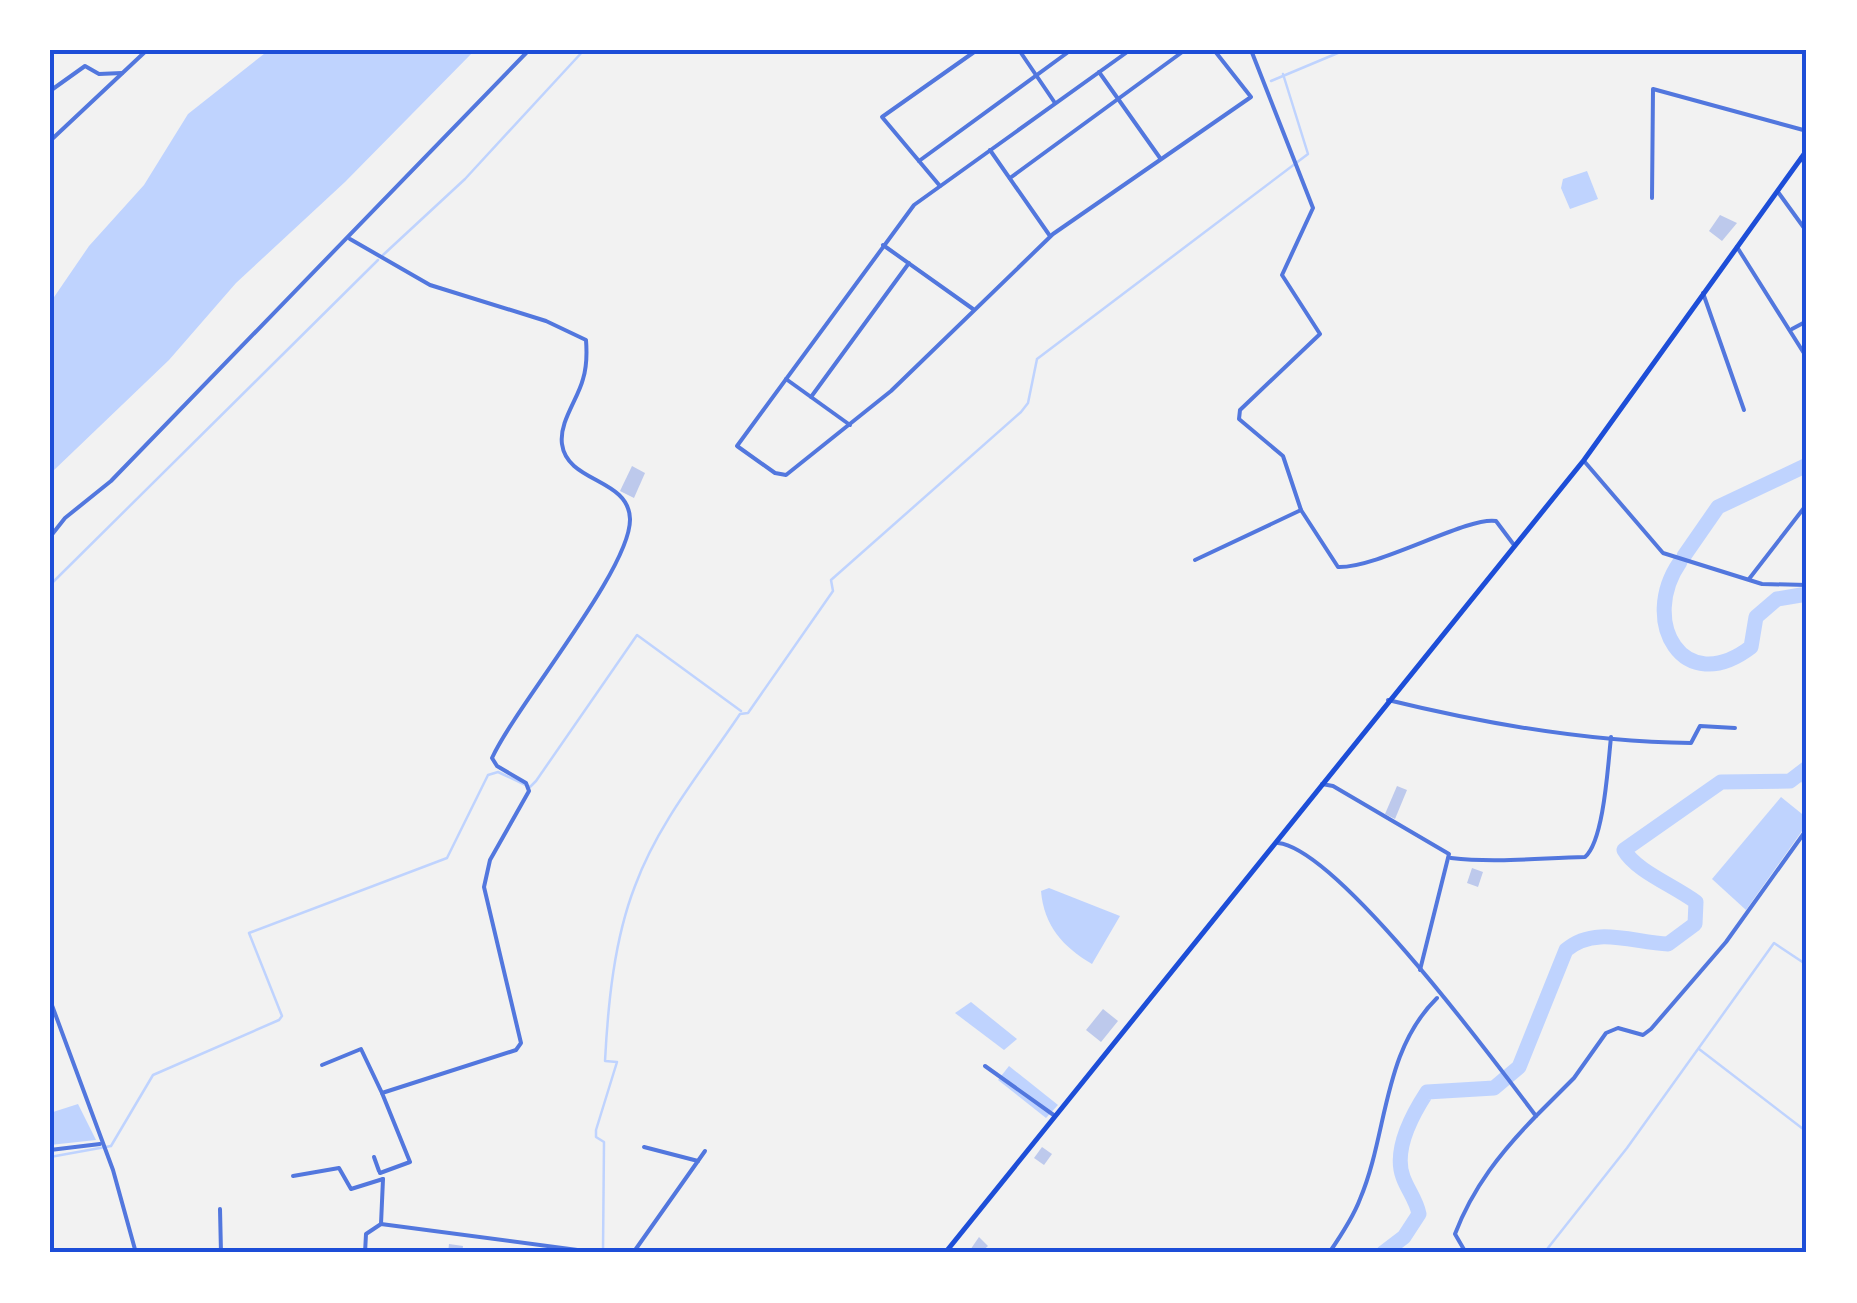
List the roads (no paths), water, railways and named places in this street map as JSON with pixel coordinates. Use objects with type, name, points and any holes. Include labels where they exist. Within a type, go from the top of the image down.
[{"type":"main road","points":[[945,1253],[1584,460],[1807,150]]},
{"type":"street","points":[[50,141],[146,50]]},
{"type":"street","points":[[50,537],[111,482],[529,50]]},
{"type":"street","points":[[940,186],[882,117],[977,50]]},
{"type":"street","points":[[1020,50],[1055,103]]},
{"type":"street","points":[[919,161],[1071,50]]},
{"type":"street","points":[[1130,50],[914,205],[737,446],[775,474],[786,475],[850,425],[1050,237],[1251,96],[1214,50]]},
{"type":"street","points":[[1010,178],[1185,50]]},
{"type":"street","points":[[1251,50],[1313,210],[1282,275],[1319,338],[1239,416],[1282,456],[1301,510],[1338,567],[1448,536],[1486,520],[1496,521],[1514,546]]},
{"type":"street","points":[[50,91],[85,66],[100,74],[122,74]]},
{"type":"street","points":[[1098,72],[1162,159]]},
{"type":"street","points":[[1652,198],[1653,90],[1807,130]]},
{"type":"street","points":[[990,150],[1050,237]]},
{"type":"street","points":[[1802,158],[1807,167]]},
{"type":"street","points":[[1777,191],[1807,232]]},
{"type":"street","points":[[350,239],[430,285],[546,321],[586,340],[584,378],[562,430],[562,444],[576,470],[617,493],[627,506],[630,524],[598,592],[492,758],[497,766],[526,782],[529,791],[490,860],[484,886],[521,1043],[516,1050],[382,1093]]},
{"type":"street","points":[[883,245],[974,310]]},
{"type":"street","points":[[1737,246],[1807,358]]},
{"type":"street","points":[[811,397],[909,263]]},
{"type":"street","points":[[1703,293],[1744,410]]},
{"type":"street","points":[[1792,329],[1807,320]]},
{"type":"street","points":[[786,378],[850,425]]},
{"type":"street","points":[[1584,460],[1663,553],[1780,587],[1807,585]]},
{"type":"street","points":[[1749,580],[1807,504]]},
{"type":"street","points":[[1196,560],[1301,510]]},
{"type":"street","points":[[1388,700],[1450,715],[1610,738],[1691,743],[1700,726],[1735,728]]},
{"type":"street","points":[[1321,784],[1333,786],[1449,858],[1486,862],[1514,857],[1585,857],[1593,850],[1610,738]]},
{"type":"street","points":[[1466,1253],[1455,1234],[1487,1172],[1534,1114],[1574,1078],[1606,1033],[1618,1028],[1643,1035],[1651,1029],[1726,942],[1807,828]]},
{"type":"street","points":[[1274,844],[1284,842],[1326,870],[1420,970],[1439,997],[1469,1025],[1534,1114]]},
{"type":"street","points":[[1420,970],[1449,858]]},
{"type":"street","points":[[1329,1253],[1360,1201],[1390,1083],[1410,1036],[1439,997]]},
{"type":"street","points":[[50,1000],[106,1153],[136,1253]]},
{"type":"street","points":[[322,1065],[361,1048],[410,1162],[380,1173]]},
{"type":"street","points":[[986,1066],[1055,1116]]},
{"type":"street","points":[[50,1150],[103,1145]]},
{"type":"street","points":[[644,1147],[698,1160]]},
{"type":"street","points":[[633,1253],[705,1150]]},
{"type":"street","points":[[374,1158],[383,1180],[380,1224]]},
{"type":"street","points":[[293,1176],[339,1168],[351,1189],[383,1180]]},
{"type":"street","points":[[220,1209],[220,1253]]},
{"type":"street","points":[[364,1253],[366,1234],[380,1224],[600,1253]]},
{"type":"water","points":[[269,50],[475,50],[345,182],[236,283],[169,360],[52,472],[50,479],[50,303],[89,246],[144,185],[188,114]]},
{"type":"water","points":[[1587,171],[1598,199],[1570,209],[1561,188],[1563,179]]},
{"type":"water","points":[[1781,797],[1807,818],[1807,824],[1746,910],[1712,879]]},
{"type":"water","points":[[1049,888],[1120,916],[1092,964],[1064,943],[1051,925],[1041,891]]},
{"type":"water","points":[[971,1002],[1017,1039],[1004,1050],[955,1013]]},
{"type":"water","points":[[1009,1066],[1058,1105],[1046,1118],[998,1080]]},
{"type":"water","points":[[78,1104],[96,1140],[50,1145],[50,1113]]},
{"type":"waterway","points":[[383,255],[465,179],[584,50]]},
{"type":"waterway","points":[[1271,81],[1345,50]]},
{"type":"waterway","points":[[603,1251],[604,1142],[596,1137],[596,1130],[617,1062],[605,1061],[610,995],[628,907],[656,840],[740,714],[748,713],[833,591],[831,580],[1021,412],[1028,403],[1037,359],[1308,154],[1283,74]]},
{"type":"waterway","points":[[50,585],[378,260]]},
{"type":"waterway","points":[[1684,556],[1718,507],[1807,465]]},
{"type":"waterway","points":[[1680,562],[1668,585],[1664,607],[1667,629],[1675,646],[1688,659],[1705,664],[1727,661],[1751,647],[1756,617],[1777,599],[1807,594]]},
{"type":"waterway","points":[[50,1157],[111,1146],[153,1075],[279,1020],[282,1016],[249,933],[447,858],[488,775],[498,772],[530,787],[637,635],[741,711]]},
{"type":"waterway","points":[[1383,1253],[1404,1237],[1419,1214],[1403,1177],[1400,1156],[1410,1122],[1427,1092],[1494,1088],[1519,1067],[1566,950],[1577,943],[1589,938],[1615,937],[1668,944],[1695,924],[1696,902],[1646,871],[1624,850],[1721,782],[1790,781],[1807,768]]},
{"type":"waterway","points":[[1800,773],[1807,795]]},
{"type":"waterway","points":[[1544,1253],[1627,1148],[1774,943],[1807,965]]},
{"type":"waterway","points":[[1699,1049],[1807,1132]]},
{"type":"waterway","points":[[1394,1253],[1398,1242]]}]
